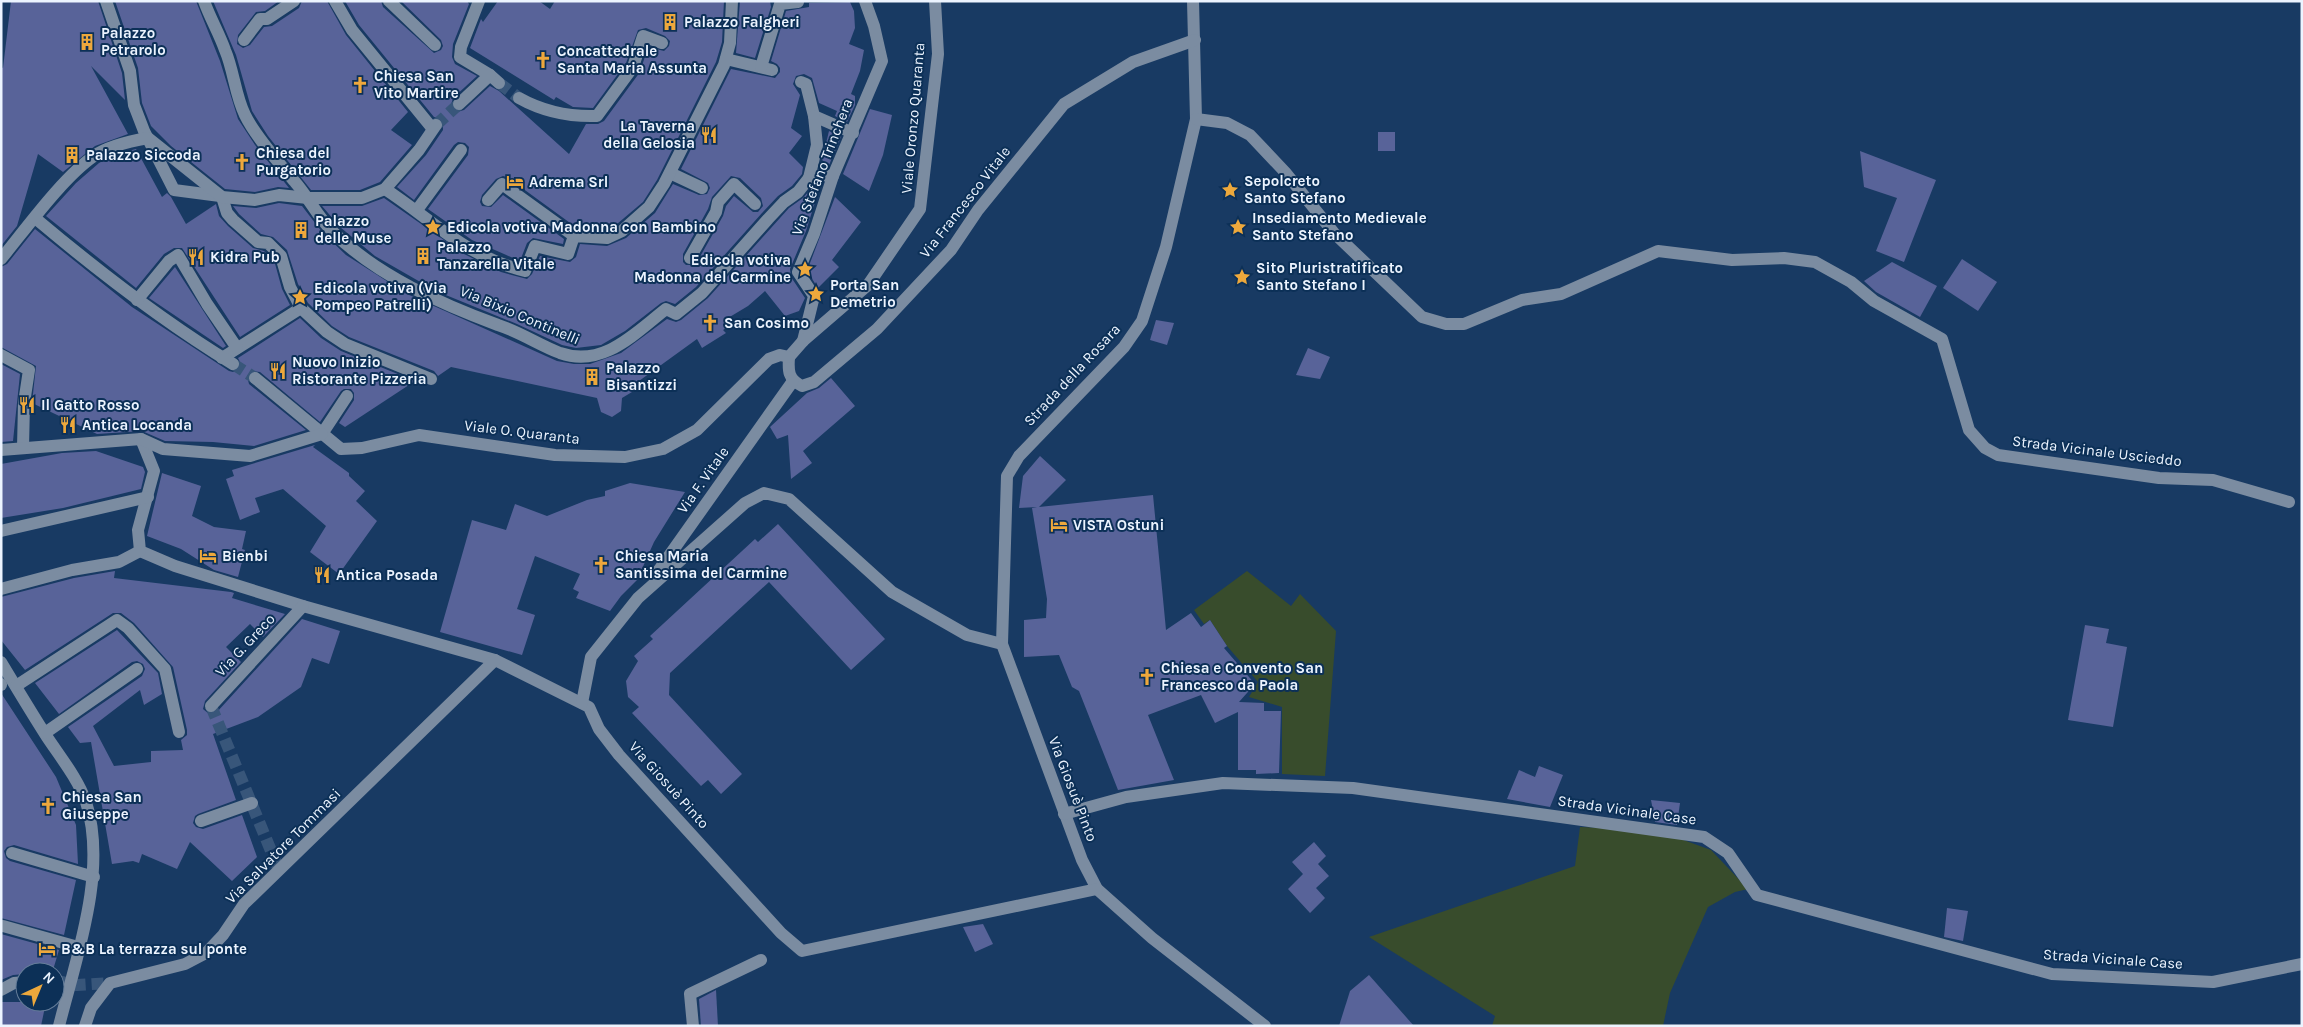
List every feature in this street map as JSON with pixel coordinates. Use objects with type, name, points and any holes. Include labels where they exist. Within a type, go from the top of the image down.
[{"type":"street","points":[[106,1],[130,70],[134,105],[174,190],[255,200],[279,194],[308,198],[362,198],[386,189],[419,150],[434,127],[352,30],[335,1]]},
{"type":"street","points":[[204,1],[226,50],[245,115],[308,198]]},
{"type":"street","points":[[244,40],[260,19],[267,19],[294,1]]},
{"type":"street","points":[[389,1],[435,45]]},
{"type":"street","points":[[459,104],[495,79],[460,57],[461,47],[479,1]]},
{"type":"street","points":[[488,200],[502,184],[574,236],[607,238],[622,231],[649,207],[670,173],[702,112],[726,59],[730,43],[732,1]]},
{"type":"street","name":"Via Stefano Trinchera","points":[[803,341],[814,296],[798,272],[814,234],[833,176],[853,133],[864,100],[882,61],[874,26],[865,1]]},
{"type":"street","name":"Viale Oronzo Quaranta","points":[[803,341],[868,285],[920,208],[938,54],[935,1]]},
{"type":"street","name":"Strada della Rosara","points":[[1002,644],[1007,476],[1019,456],[1124,347],[1142,321],[1166,247],[1189,156],[1196,119],[1193,1]]},
{"type":"street","points":[[726,59],[766,68],[780,4],[798,2]]},
{"type":"street","points":[[519,98],[540,110],[583,117],[597,116],[633,67],[643,36],[662,43]]},
{"type":"street","name":"Via Francesco Vitale","points":[[793,381],[802,386],[814,382],[877,329],[951,250],[978,210],[1064,104],[1133,62],[1195,40]]},
{"type":"street","points":[[801,82],[806,84],[814,116],[817,145],[809,178],[820,175],[833,176]]},
{"type":"street","points":[[814,116],[853,133]]},
{"type":"street","name":"Strada Vicinale Uscieddo","points":[[1196,119],[1227,123],[1250,135],[1285,172],[1334,233],[1422,316],[1446,324],[1464,324],[1522,300],[1561,294],[1658,251],[1732,260],[1784,258],[1815,262],[1851,282],[1874,301],[1942,339],[1969,430],[1985,448],[1998,455],[2159,478],[2213,480],[2289,502]]},
{"type":"street","points":[[1,260],[70,178],[94,156],[132,141],[148,138],[221,196],[227,214],[258,242],[268,243],[281,256],[290,287],[301,308],[327,332],[345,344],[431,379]]},
{"type":"street","points":[[417,210],[461,150]]},
{"type":"street","points":[[670,173],[702,188]]},
{"type":"street","name":"Via Bixio Continelli","points":[[308,198],[316,212],[334,233],[379,267],[414,288],[483,319],[516,331],[559,353],[577,358],[591,358],[612,351],[666,309],[676,314],[702,293],[768,219],[784,202],[798,192],[809,178]]},
{"type":"street","points":[[690,258],[716,212],[718,202],[734,184],[755,204]]},
{"type":"street","points":[[386,189],[417,210],[452,239],[502,266],[524,271],[535,246],[568,254],[574,236]]},
{"type":"street","points":[[35,218],[95,269],[189,338],[228,361],[237,348],[301,308]]},
{"type":"street","points":[[137,300],[169,261],[178,256],[207,304],[237,348]]},
{"type":"street","points":[[793,381],[788,371],[789,357],[803,341]]},
{"type":"street","points":[[1,355],[29,370],[24,403],[23,448]]},
{"type":"street","name":"Viale O. Quaranta","points":[[255,378],[263,382],[341,449],[362,448],[419,435],[556,455],[625,457],[663,448],[697,430],[769,359],[780,355],[789,357]]},
{"type":"street","name":"Via F. Vitale","points":[[638,598],[793,381]]},
{"type":"street","points":[[1,450],[141,439],[163,449],[250,456],[322,434],[347,396]]},
{"type":"street","points":[[1,589],[72,570],[119,562],[140,551],[138,530],[154,471],[141,439]]},
{"type":"street","points":[[582,704],[590,657],[638,598],[745,503],[764,493],[789,499],[892,592],[967,635],[1002,644]]},
{"type":"street","points":[[1,531],[148,497]]},
{"type":"street","name":"Via Giosuè Pinto","points":[[140,551],[175,566],[303,606],[495,660],[589,707],[599,729],[619,755],[781,933],[802,951],[1097,889],[1082,860],[1064,814],[1002,644]]},
{"type":"street","name":"Via G. Greco","points":[[211,706],[303,606]]},
{"type":"street","points":[[16,686],[116,620],[128,628],[165,669],[179,732]]},
{"type":"street","name":"Via Salvatore Tommasi","points":[[85,1026],[91,1008],[110,983],[185,964],[206,953],[223,935],[244,904],[495,660]]},
{"type":"street","points":[[1,662],[76,780],[86,802],[94,837],[94,877],[59,1026]]},
{"type":"street","points":[[45,733],[137,668]]},
{"type":"street","name":"Strada Vicinale Case","points":[[1064,814],[1126,797],[1223,783],[1353,788],[1704,837],[1728,853],[1757,895],[2052,974],[2214,982],[2302,964]]},
{"type":"street","points":[[201,821],[252,803]]},
{"type":"street","points":[[12,853],[94,877]]},
{"type":"street","points":[[1097,889],[1152,938],[1265,1026]]},
{"type":"street","points":[[3,926],[78,946]]},
{"type":"street","points":[[693,1026],[690,994],[761,960]]},
{"type":"street","points":[[1,990],[15,983]]},
{"type":"green space","points":[[1247,571],[1291,606],[1300,594],[1336,631],[1325,776],[1282,774],[1282,707],[1249,697],[1258,682],[1227,646],[1210,620],[1204,624],[1194,610]]},
{"type":"green space","points":[[1580,827],[1656,830],[1711,850],[1748,889],[1735,892],[1708,907],[1670,993],[1663,1026],[1492,1026],[1495,1016],[1369,937],[1575,866]]},
{"type":"building","points":[[11,1],[98,1],[122,73],[125,100],[91,66],[128,134],[95,146],[63,172],[38,154],[17,226],[1,246],[1,67],[3,68]]},
{"type":"building","points":[[115,1],[196,1],[220,61],[238,119],[255,145],[289,188],[278,187],[255,192],[225,189],[171,146],[151,126],[142,103],[138,68]]},
{"type":"building","points":[[213,1],[279,1],[265,11],[256,12],[238,35],[237,44],[243,48],[250,45],[264,27],[272,26],[299,8],[302,1],[327,1],[346,35],[408,112],[391,130],[412,145],[380,182],[360,190],[311,190],[268,136],[252,111],[236,55]]},
{"type":"building","points":[[345,1],[381,1],[383,7],[434,53],[441,50],[443,46],[441,40],[401,1],[467,1],[469,4],[453,44],[452,57],[455,64],[477,76],[453,98],[451,105],[453,109],[457,112],[464,110],[490,86],[499,91],[569,154],[586,124],[598,124],[604,121],[640,72],[648,47],[664,51],[669,46],[670,41],[665,36],[646,28],[638,30],[626,63],[593,108],[573,107],[556,97],[554,100],[470,48],[481,19],[483,22],[498,1],[539,1],[550,9],[555,1],[724,1],[722,42],[716,62],[657,180],[643,202],[617,224],[605,230],[577,228],[507,177],[503,176],[496,179],[482,195],[480,202],[482,206],[491,207],[503,195],[564,239],[563,244],[533,238],[527,243],[520,261],[472,240],[428,209],[468,155],[469,147],[465,143],[458,142],[454,145],[414,200],[397,187],[426,155],[443,130],[443,122],[440,118],[434,117],[359,25]]},
{"type":"building","points":[[740,1],[770,1],[771,7],[755,58],[736,53]]},
{"type":"building","points":[[850,2],[854,11],[855,28],[849,44],[864,50],[860,71],[851,94],[855,96],[855,105],[847,122],[835,116],[837,111],[819,103],[812,78],[804,74],[796,76],[793,84],[800,95],[791,128],[802,136],[789,153],[803,167],[802,174],[792,186],[778,196],[762,213],[696,287],[675,304],[666,301],[661,303],[625,331],[601,345],[576,348],[562,345],[517,324],[436,291],[375,256],[340,227],[322,206],[362,206],[384,198],[464,254],[501,272],[527,279],[532,274],[540,256],[570,262],[576,257],[580,244],[607,246],[626,238],[655,213],[673,184],[699,195],[707,194],[710,188],[708,183],[681,169],[731,69],[775,78],[780,72],[780,68],[771,61],[786,11],[809,7],[809,3]],"holes":[[[731,176],[740,178],[761,198],[763,206],[758,212],[753,212],[734,196],[726,206],[723,216],[697,262],[694,265],[686,265],[683,262],[683,254],[708,209],[712,197]]]},
{"type":"building","points":[[870,109],[892,115],[883,155],[869,191],[843,174]]},
{"type":"building","points":[[829,131],[841,137],[829,165],[822,160]]},
{"type":"building","points":[[1378,132],[1395,132],[1395,151],[1378,151]]},
{"type":"building","points":[[136,149],[162,197],[167,193],[171,197],[186,224],[216,204],[219,216],[228,226],[253,248],[264,251],[274,260],[282,289],[290,305],[240,337],[182,248],[174,248],[164,254],[136,288],[46,216],[76,183],[99,163],[116,154]]},
{"type":"building","points":[[1860,151],[1936,180],[1904,262],[1876,251],[1897,198],[1864,187]]},
{"type":"building","points":[[821,183],[806,231],[790,269],[791,277],[805,298],[799,311],[785,316],[765,291],[748,306],[728,318],[732,324],[723,330],[726,333],[702,348],[697,339],[639,381],[642,386],[622,398],[621,411],[612,417],[601,412],[597,398],[451,367],[438,376],[434,371],[349,337],[332,326],[308,303],[298,284],[287,250],[273,237],[261,234],[233,206],[256,208],[279,203],[302,206],[322,232],[346,255],[407,294],[557,361],[590,364],[621,353],[667,319],[676,322],[681,320],[708,298],[789,208],[803,198],[814,185]]},
{"type":"building","points":[[835,197],[861,222],[832,260],[839,267],[818,288],[807,271]]},
{"type":"building","points":[[35,229],[132,307],[229,371],[233,372],[240,369],[241,364],[238,358],[300,318],[321,338],[341,351],[415,381],[345,427],[339,423],[354,400],[354,393],[351,389],[341,391],[320,422],[260,372],[252,371],[247,376],[249,384],[306,430],[254,446],[213,442],[165,441],[142,431],[97,434],[32,403],[36,366],[1,347],[1,267],[7,264]]},
{"type":"building","points":[[1962,259],[1997,282],[1978,311],[1943,288]]},
{"type":"building","points":[[1892,262],[1937,286],[1920,317],[1876,292],[1864,281]]},
{"type":"building","points":[[175,267],[226,346],[223,348],[149,298]]},
{"type":"building","points":[[1156,320],[1174,323],[1167,345],[1150,340]]},
{"type":"building","points":[[1308,348],[1330,357],[1320,379],[1296,375]]},
{"type":"building","points":[[1,364],[20,374],[13,441],[1,442]]},
{"type":"building","points":[[831,378],[855,406],[803,451],[812,463],[791,479],[788,435],[777,439],[770,427],[807,393],[819,388]]},
{"type":"building","points":[[315,445],[313,447],[349,473],[349,476],[365,491],[356,501],[377,521],[339,574],[310,552],[326,526],[283,489],[255,498],[260,512],[240,520],[226,479],[234,476],[232,470]]},
{"type":"building","points":[[96,451],[143,467],[145,472],[141,489],[63,508],[1,518],[1,464],[62,453]]},
{"type":"building","points":[[1040,456],[1066,480],[1039,507],[1153,495],[1166,630],[1191,613],[1201,627],[1210,620],[1227,646],[1224,648],[1255,684],[1239,702],[1264,703],[1264,711],[1281,711],[1279,773],[1256,774],[1256,770],[1238,770],[1238,712],[1215,723],[1201,695],[1148,715],[1174,780],[1118,790],[1079,691],[1072,687],[1059,655],[1024,657],[1024,620],[1046,618],[1047,599],[1032,508],[1037,507],[1019,508],[1023,476]]},
{"type":"building","points":[[162,473],[201,486],[192,516],[214,527],[246,531],[242,549],[245,550],[238,577],[214,570],[181,549],[147,536]]},
{"type":"building","name":"Chiesa Maria Santissima del Carmine","points":[[630,483],[685,492],[654,542],[637,580],[621,596],[610,611],[576,598],[579,592],[573,589],[580,574],[535,556],[517,609],[535,615],[522,655],[440,632],[472,520],[506,530],[515,504],[547,516],[587,500],[605,496],[605,491]]},
{"type":"building","points":[[778,524],[885,639],[851,670],[769,582],[670,673],[669,695],[742,774],[721,794],[708,780],[701,786],[632,713],[639,707],[628,697],[626,681],[638,661],[634,656],[653,639],[650,636],[755,539],[758,542]]},
{"type":"building","points":[[115,571],[114,578],[231,592],[234,593],[232,598],[285,614],[263,637],[250,624],[226,647],[241,662],[205,701],[203,709],[209,714],[217,712],[302,619],[340,631],[329,664],[312,658],[301,687],[258,717],[213,734],[236,800],[198,814],[195,816],[193,823],[196,827],[203,829],[242,815],[257,857],[232,881],[190,842],[177,869],[142,854],[139,863],[133,861],[112,864],[91,742],[80,743],[68,727],[142,676],[145,669],[143,664],[137,661],[132,662],[59,714],[35,683],[117,630],[158,673],[162,694],[144,705],[140,690],[93,726],[114,766],[151,762],[151,751],[183,750],[181,740],[187,735],[187,730],[173,667],[134,623],[121,613],[113,613],[25,670],[1,640],[1,597],[74,578]]},
{"type":"building","points":[[2085,625],[2109,629],[2106,643],[2127,647],[2113,727],[2068,720]]},
{"type":"building","points":[[1,693],[56,777],[76,825],[78,864],[14,845],[7,847],[4,851],[6,858],[10,861],[76,880],[64,935],[1,918]]},
{"type":"building","points":[[1539,766],[1563,775],[1550,807],[1507,799],[1519,770],[1535,777]]},
{"type":"building","points":[[1651,800],[1680,803],[1677,825],[1655,822]]},
{"type":"building","points":[[1314,842],[1326,856],[1318,864],[1329,876],[1316,888],[1325,898],[1310,913],[1288,889],[1303,874],[1292,862]]},
{"type":"building","points":[[1947,908],[1968,911],[1963,941],[1944,937]]},
{"type":"building","points":[[983,924],[993,944],[975,952],[963,927]]},
{"type":"building","points":[[1,934],[59,950],[55,962],[15,962],[15,975],[1,980]]},
{"type":"building","points":[[1369,975],[1414,1026],[1339,1026],[1350,991]]},
{"type":"building","points":[[716,990],[718,1026],[701,1026],[699,999]]},
{"type":"building","points":[[1,1002],[15,1002],[15,1012],[44,1012],[41,1026],[1,1026]]},
{"type":"tunnel","points":[[499,83],[519,98]]},
{"type":"tunnel","points":[[436,125],[459,104]]},
{"type":"tunnel","points":[[233,364],[255,378]]},
{"type":"tunnel","points":[[211,706],[279,870]]},
{"type":"tunnel","points":[[65,983],[77,985],[110,983]]},
{"type":"place","name":"Palazzo Falgheri","points":[[670,22]]},
{"type":"place","name":"Palazzo Petrarolo","points":[[87,42]]},
{"type":"place","name":"Concattedrale Santa Maria Assunta","points":[[543,60]]},
{"type":"place","name":"Chiesa San Vito Martire","points":[[360,85]]},
{"type":"place","name":"La Taverna della Gelosia","points":[[709,135]]},
{"type":"place","name":"Palazzo Siccoda","points":[[72,155]]},
{"type":"place","name":"Chiesa del Purgatorio","points":[[242,162]]},
{"type":"place","name":"Adrema Srl","points":[[515,182]]},
{"type":"place","name":"Sepolcreto Santo Stefano","points":[[1230,190]]},
{"type":"place","name":"Edicola votiva Madonna con Bambino","points":[[433,227]]},
{"type":"place","name":"Insediamento Medievale Santo Stefano","points":[[1238,227]]},
{"type":"place","name":"Palazzo delle Muse","points":[[301,230]]},
{"type":"place","name":"Palazzo Tanzarella Vitale","points":[[423,256]]},
{"type":"place","name":"Kidra Pub","points":[[196,257]]},
{"type":"place","name":"Edicola votiva Madonna del Carmine","points":[[805,269]]},
{"type":"place","name":"Sito Pluristratificato Santo Stefano I","points":[[1242,277]]},
{"type":"place","name":"Porta San Demetrio","points":[[816,294]]},
{"type":"place","name":"Edicola votiva (Via Pompeo Patrelli)","points":[[300,297]]},
{"type":"place","name":"San Cosimo","points":[[710,323]]},
{"type":"place","name":"Nuovo Inizio Ristorante Pizzeria","points":[[278,371]]},
{"type":"place","name":"Palazzo Bisantizzi","points":[[592,377]]},
{"type":"place","name":"Il Gatto Rosso","points":[[27,405]]},
{"type":"place","name":"Antica Locanda","points":[[68,425]]},
{"type":"place","name":"VISTA Ostuni","points":[[1059,525]]},
{"type":"place","name":"Bienbi","points":[[208,556]]},
{"type":"place","name":"Chiesa Maria Santissima del Carmine","points":[[601,565]]},
{"type":"place","name":"Antica Posada","points":[[322,575]]},
{"type":"place","name":"Chiesa e Convento San Francesco da Paola","points":[[1147,677]]},
{"type":"place","name":"Chiesa San Giuseppe","points":[[48,806]]},
{"type":"place","name":"B&B La terrazza sul ponte","points":[[47,949]]}]
